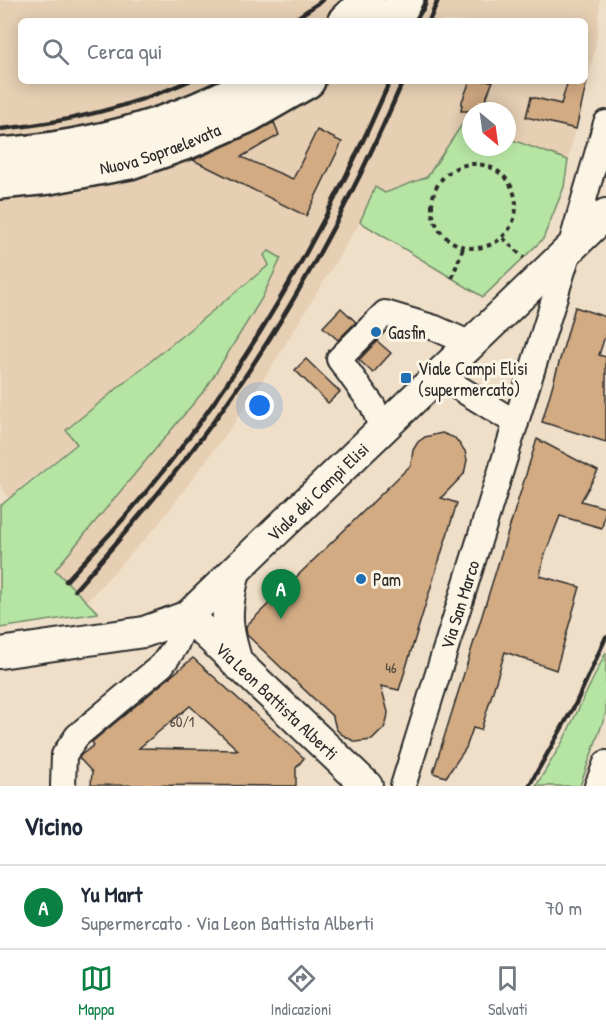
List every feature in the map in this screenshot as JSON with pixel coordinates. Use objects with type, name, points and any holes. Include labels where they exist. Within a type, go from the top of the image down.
[{"type":"highway","points":[[348,18],[368,0]]},
{"type":"highway","points":[[389,18],[409,0]]},
{"type":"highway","name":"Nuova Sopraelevata","points":[[0,155],[43,152],[120,137],[176,118],[237,92],[250,84]]},
{"type":"highway","name":"Nuova Sopraelevata","points":[[0,182],[49,177],[139,158],[187,142],[249,115],[303,84]]},
{"type":"main road","name":"Viale dei Campi Elisi","points":[[188,616],[606,214]]},
{"type":"main road","points":[[235,571],[226,619],[239,666]]},
{"type":"main road","points":[[0,653],[144,632],[188,616]]},
{"type":"main road","name":"Via Leon Battista Alberti","points":[[188,616],[367,786]]},
{"type":"street","name":"Via San Marco","points":[[403,786],[570,248],[606,123]]},
{"type":"street","points":[[382,430],[373,406],[339,359],[385,313],[435,328],[471,344]]},
{"type":"street","points":[[438,375],[516,423]]},
{"type":"street","name":"Viale dei Campi Elisi","points":[[63,786],[64,755],[77,736],[162,665],[175,647],[188,616]]},
{"type":"street","points":[[597,786],[606,763]]},
{"type":"path","points":[[478,164],[492,167],[504,175],[512,186],[516,200],[516,214],[512,227],[503,238],[491,246],[477,249],[464,248],[451,242],[434,220],[432,206],[434,193],[441,180],[464,165],[478,164]]},
{"type":"path","points":[[503,238],[532,266]]},
{"type":"path","points":[[452,278],[464,248]]},
{"type":"shaded area","points":[[0,0],[600,0],[596,44],[588,77],[588,18],[18,18],[18,84],[586,84],[568,160],[516,141],[516,102],[462,102],[462,124],[427,177],[385,193],[375,187],[360,222],[272,366],[232,426],[157,526],[86,602],[54,570],[207,387],[262,298],[281,257],[264,255],[269,264],[66,431],[77,443],[9,499],[0,484]]},
{"type":"green space","points":[[462,124],[462,156],[516,156],[516,141],[568,160],[564,187],[543,239],[483,297],[360,222],[375,187],[385,193],[427,177]]},
{"type":"green space","points":[[269,251],[281,258],[262,298],[207,387],[55,570],[98,613],[0,628],[0,506],[77,444],[66,430],[269,265],[264,255]]},
{"type":"green space","points":[[606,652],[606,713],[580,786],[536,786],[563,741]]},
{"type":"building","points":[[469,84],[492,84],[485,102],[462,102],[461,104]]},
{"type":"building","points":[[567,84],[586,84],[576,129],[526,117],[531,97],[561,104]]},
{"type":"building","points":[[274,122],[279,135],[241,157],[293,179],[317,130],[342,142],[306,216],[193,160]]},
{"type":"building","points":[[575,307],[606,317],[606,333],[599,355],[606,357],[606,442],[542,422]]},
{"type":"building","points":[[341,308],[356,322],[338,340],[323,327]]},
{"type":"building","points":[[377,341],[391,353],[373,373],[359,360]]},
{"type":"building","points":[[306,359],[340,392],[328,403],[295,370]]},
{"type":"building","points":[[442,433],[455,438],[465,451],[467,460],[464,474],[441,498],[457,503],[399,690],[381,686],[388,712],[384,728],[372,740],[355,742],[341,734],[336,729],[333,717],[247,635],[246,626],[411,465],[413,450],[418,442],[425,437]]},
{"type":"building","points":[[537,439],[598,471],[581,501],[606,508],[602,528],[560,516],[544,557],[540,576],[580,587],[556,670],[505,652],[481,730],[473,728],[466,748],[446,777],[433,773]]},
{"type":"building","points":[[193,658],[304,758],[296,768],[296,786],[91,785],[92,772],[79,758],[94,745],[92,742]],"holes":[[[190,706],[238,750],[139,748]]]},
{"type":"railway","points":[[296,18],[323,0]]},
{"type":"railway","points":[[417,18],[426,0]]},
{"type":"railway","points":[[430,18],[438,0]]},
{"type":"railway","points":[[0,129],[72,118],[144,99],[182,84]]},
{"type":"railway","points":[[66,581],[165,469],[240,364],[306,254],[336,197],[389,84]]},
{"type":"railway","points":[[75,590],[168,481],[232,396],[274,332],[334,226],[402,84]]},
{"type":"railway","points":[[529,786],[576,703],[606,637]]},
{"type":"place","name":"Gasfin","points":[[376,332]]},
{"type":"place","name":"Viale Campi Elisi (supermercato)","points":[[406,378]]},
{"type":"place","name":"Pam","points":[[361,579]]},
{"type":"place","name":"Yu Mart","points":[[281,619]]}]
